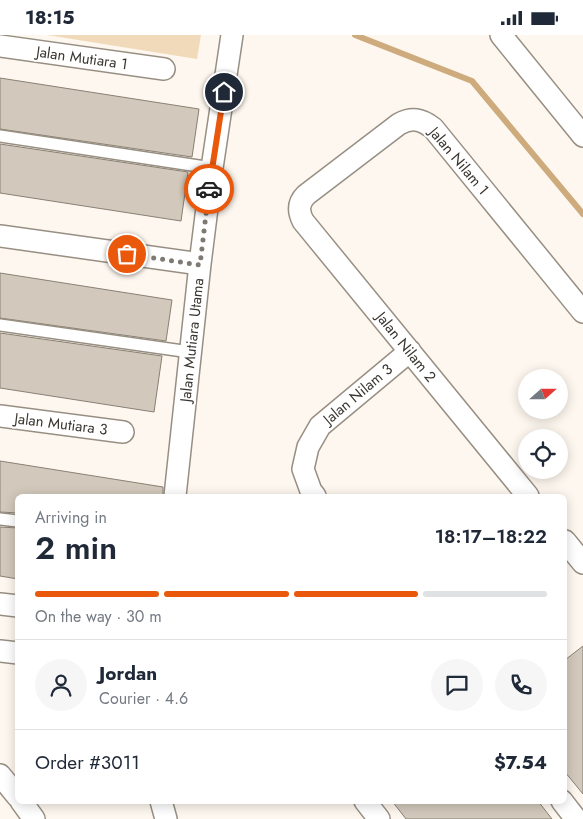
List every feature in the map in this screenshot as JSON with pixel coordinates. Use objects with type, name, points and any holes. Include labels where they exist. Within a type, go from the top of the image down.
[{"type":"street","name":"Jalan Mutiara Utama","points":[[175,494],[200,265],[232,35]]},
{"type":"street","points":[[501,35],[581,129]]},
{"type":"street","name":"Jalan Mutiara 1","points":[[0,46],[164,69]]},
{"type":"street","name":"Jalan Nilam 1","points":[[306,195],[399,124],[407,120],[417,119],[425,122],[433,128],[583,312]]},
{"type":"street","name":"Jalan Nilam 2","points":[[306,195],[301,200],[299,207],[303,221],[526,494]]},
{"type":"street","points":[[0,236],[200,265]]},
{"type":"street","name":"Jalan Nilam 3","points":[[313,494],[302,469],[308,447],[320,425],[410,351]]},
{"type":"street","name":"Jalan Mutiara 3","points":[[0,416],[123,432]]},
{"type":"street","points":[[567,543],[583,563]]},
{"type":"street","points":[[0,604],[15,606]]},
{"type":"street","points":[[0,651],[15,653]]},
{"type":"street","points":[[0,775],[15,793]]},
{"type":"street","points":[[22,804],[34,819]]},
{"type":"street","points":[[162,804],[166,819]]},
{"type":"street","points":[[367,804],[379,819]]},
{"type":"street","points":[[564,804],[576,819]]},
{"type":"lane","points":[[0,136],[212,169]]},
{"type":"lane","points":[[0,325],[190,352]]},
{"type":"lane","points":[[0,519],[15,521]]},
{"type":"shaded area","points":[[47,35],[201,35],[197,59]]},
{"type":"building","points":[[0,78],[199,109],[192,157],[0,129]]},
{"type":"building","points":[[0,144],[188,172],[181,221],[0,193]]},
{"type":"building","points":[[0,273],[172,300],[166,341],[0,318]]},
{"type":"building","points":[[0,333],[162,356],[154,412],[0,388]]},
{"type":"building","points":[[0,461],[163,487],[163,494],[15,494],[15,513],[0,512]]},
{"type":"building","points":[[0,527],[15,528],[15,578],[0,576]]},
{"type":"building","points":[[583,646],[583,794],[567,774],[567,658]]},
{"type":"building","points":[[394,804],[540,804],[552,819],[406,819]]},
{"type":"waterway","points":[[355,35],[472,81],[583,214]]},
{"type":"way so far","points":[[127,254],[200,265],[209,189]]},
{"type":"route","points":[[209,189],[224,92]]}]
